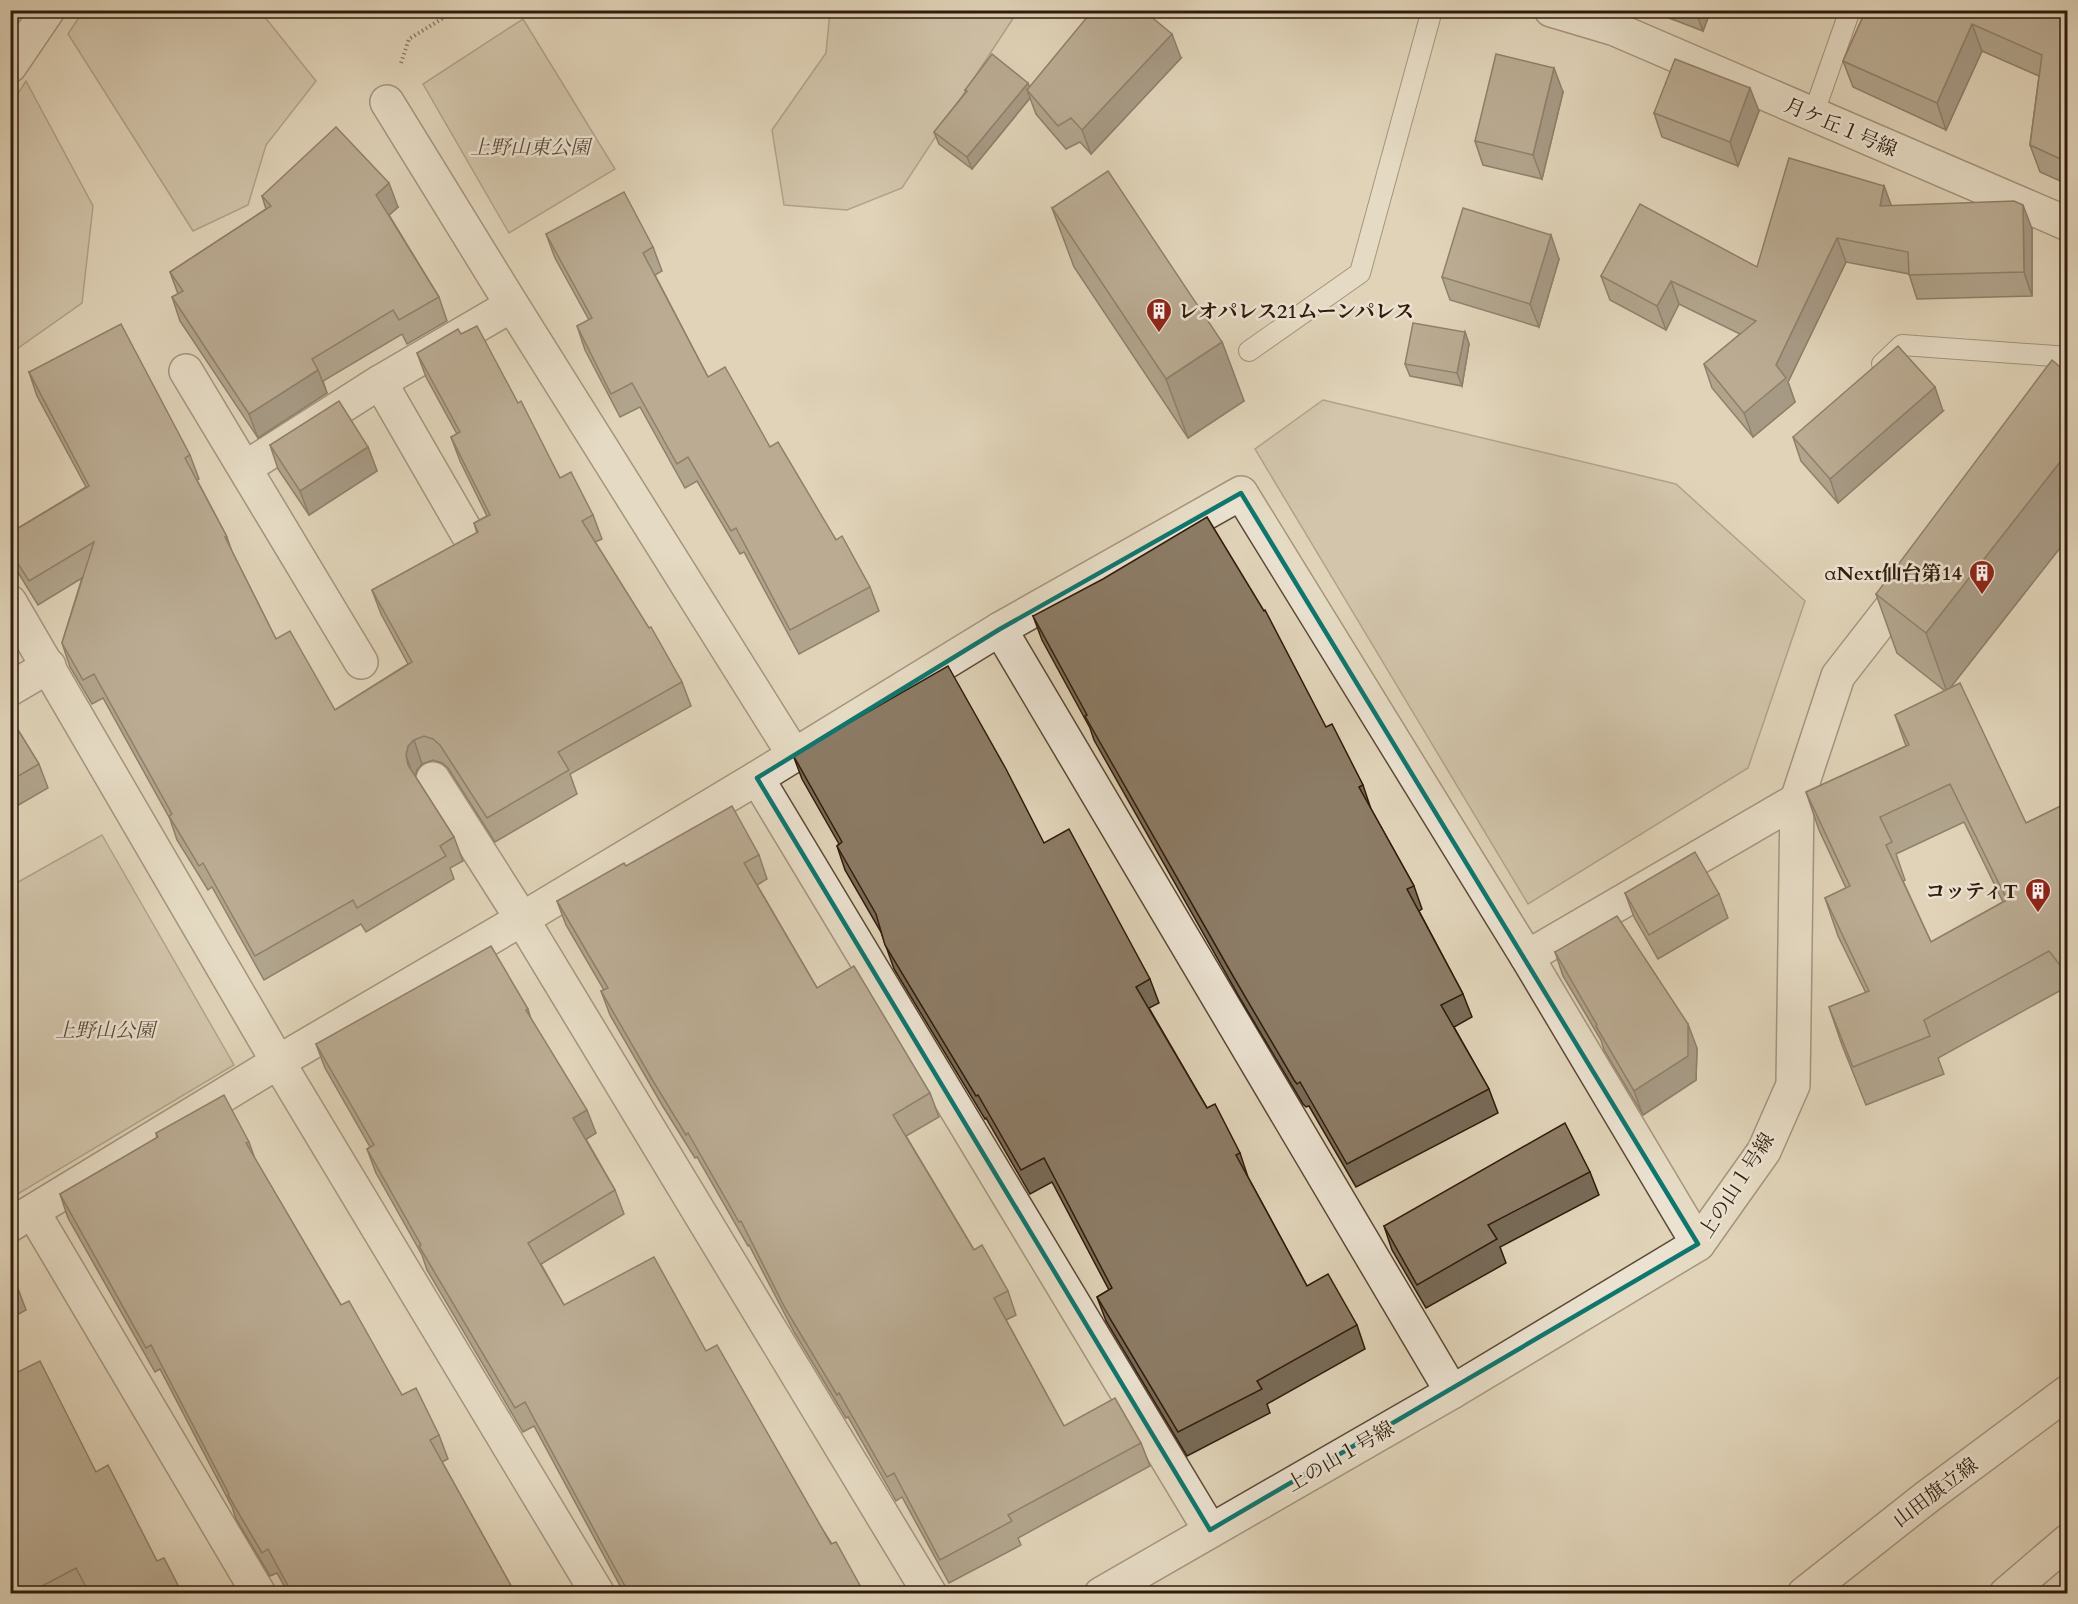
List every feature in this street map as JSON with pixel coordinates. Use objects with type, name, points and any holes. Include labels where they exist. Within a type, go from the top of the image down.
[{"type":"street","points":[[10,66],[48,10]]},
{"type":"street","name":"月ケ丘１号線","points":[[1551,10],[1618,20],[1813,115],[2067,224]]},
{"type":"street","points":[[387,102],[794,755]]},
{"type":"street","points":[[245,468],[380,382],[512,305]]},
{"type":"street","points":[[186,371],[361,662]]},
{"type":"street","points":[[380,382],[467,533]]},
{"type":"street","points":[[259,1593],[22,1218],[278,1062],[757,778],[1000,629],[1241,494],[1527,957],[1698,1244]]},
{"type":"street","name":"上の山１号線","points":[[1101,1593],[1452,1392],[1698,1244],[1764,1151],[1793,1085],[1797,800],[1838,676],[1931,556]]},
{"type":"street","points":[[10,602],[278,1062],[598,1593]]},
{"type":"street","points":[[1000,629],[1452,1392]]},
{"type":"street","points":[[10,689],[49,666]]},
{"type":"street","points":[[757,778],[1210,1530]]},
{"type":"street","points":[[433,779],[522,919],[930,1593]]},
{"type":"street","points":[[1527,957],[1797,800]]},
{"type":"street","name":"山田旗立線","points":[[1804,1593],[1926,1497],[2067,1392]]},
{"type":"street","points":[[2006,1593],[2067,1541]]},
{"type":"lane","points":[[1249,351],[1360,273],[1432,10]]},
{"type":"lane","points":[[1813,115],[1850,10]]},
{"type":"lane","points":[[1868,376],[1902,345],[2067,357]]},
{"type":"path","points":[[387,102],[409,39],[456,10]]},
{"type":"highlighted area","points":[[1241,493],[1698,1244],[1210,1530],[757,778],[1000,629]]},
{"type":"green space","points":[[83,11],[260,11],[316,81],[266,145],[248,205],[193,231],[68,34]]},
{"type":"green space","points":[[830,11],[1018,11],[902,188],[847,210],[784,205],[772,130],[826,53]]},
{"type":"green space","name":"上野山東公園","points":[[523,19],[615,169],[509,233],[423,84]]},
{"type":"green space","points":[[26,81],[93,206],[82,303],[11,353],[11,104]]},
{"type":"green space","points":[[1323,400],[1676,484],[1805,601],[1748,768],[1528,904],[1255,449]]},
{"type":"green space","name":"上野山公園","points":[[102,835],[234,1065],[11,1198],[11,886]]},
{"type":"building","points":[[1093,10],[1143,10],[1172,34],[1082,130],[1071,118],[1058,126],[1027,90]]},
{"type":"building","points":[[1866,10],[2067,10],[2067,162],[2030,145],[2042,55],[1972,24],[1937,103],[1843,61]]},
{"type":"building","points":[[992,54],[1028,83],[967,157],[934,132],[967,91],[965,90]]},
{"type":"building","points":[[1496,54],[1554,68],[1533,155],[1475,141]]},
{"type":"building","points":[[1675,59],[1750,88],[1730,142],[1654,113]]},
{"type":"building","points":[[336,127],[389,183],[376,195],[439,297],[399,320],[393,310],[312,359],[318,370],[249,414],[172,297],[183,291],[170,272],[271,206],[262,196]]},
{"type":"building","points":[[1789,158],[1884,186],[1880,206],[2014,201],[2023,205],[2024,272],[1909,275],[1908,252],[1837,238],[1776,365],[1786,378],[1744,413],[1704,364],[1756,321],[1671,281],[1657,306],[1601,276],[1640,204],[1757,267]]},
{"type":"building","points":[[1108,171],[1222,342],[1166,379],[1052,208]]},
{"type":"building","points":[[624,192],[653,247],[643,253],[708,377],[725,367],[770,447],[778,442],[836,540],[842,536],[870,587],[790,630],[736,528],[731,531],[688,457],[677,464],[632,383],[611,394],[577,326],[592,318],[546,234]]},
{"type":"building","points":[[1463,208],[1551,235],[1530,304],[1442,277]]},
{"type":"building","points":[[1413,323],[1465,332],[1457,373],[1405,364]]},
{"type":"building","points":[[121,324],[190,455],[185,458],[227,537],[225,537],[276,639],[290,631],[335,710],[412,662],[372,590],[478,532],[474,523],[490,515],[451,437],[460,432],[417,353],[458,329],[461,334],[477,326],[518,403],[521,401],[560,478],[571,472],[593,515],[582,521],[649,628],[651,627],[682,682],[558,752],[569,770],[487,818],[440,745],[424,736],[414,740],[408,746],[406,755],[408,765],[454,837],[440,846],[446,856],[357,908],[353,900],[255,956],[203,863],[199,866],[169,816],[172,814],[94,674],[83,680],[62,643],[94,542],[29,581],[10,551],[10,533],[89,486],[29,372]]},
{"type":"building","points":[[1898,346],[1935,387],[1830,479],[1793,437]]},
{"type":"building","points":[[2052,360],[2067,373],[2067,453],[1926,633],[1876,594]]},
{"type":"building","points":[[339,401],[368,447],[300,491],[270,445]]},
{"type":"building","points":[[1207,517],[1265,610],[1326,727],[1332,724],[1363,785],[1359,787],[1414,886],[1407,889],[1463,994],[1441,1005],[1489,1089],[1347,1164],[1300,1082],[1297,1084],[1294,1080],[1233,976],[1085,716],[1087,715],[1033,616],[1103,579]]},
{"type":"building","points":[[948,666],[1006,769],[1044,843],[1069,829],[1150,979],[1136,987],[1207,1108],[1215,1104],[1240,1153],[1236,1155],[1307,1286],[1328,1274],[1357,1325],[1257,1381],[1262,1389],[1178,1432],[1097,1297],[1112,1288],[1044,1158],[1021,1170],[978,1095],[976,1096],[885,945],[876,914],[837,846],[842,842],[793,755]]},
{"type":"building","points":[[1960,683],[2026,823],[2067,803],[2067,974],[2049,951],[1924,1020],[1930,1036],[1853,1067],[1829,1007],[1869,991],[1825,898],[1850,886],[1806,792],[1909,745],[1895,715]],"holes":[[[1950,784],[2007,900],[1931,942],[1886,845],[1892,842],[1880,817]]]},
{"type":"building","points":[[10,717],[39,764],[10,781]]},
{"type":"building","points":[[732,806],[759,855],[744,863],[817,988],[854,966],[930,1093],[893,1115],[974,1250],[982,1245],[1008,1291],[994,1298],[1064,1426],[1115,1398],[1141,1443],[1008,1515],[1012,1521],[940,1560],[894,1473],[887,1477],[839,1393],[837,1395],[785,1308],[741,1221],[739,1222],[688,1133],[686,1135],[653,1081],[601,991],[608,988],[557,901],[624,863],[626,866]]},
{"type":"building","points":[[1695,852],[1719,894],[1649,935],[1625,893]]},
{"type":"building","points":[[1617,916],[1688,1024],[1688,1056],[1634,1091],[1555,952]]},
{"type":"building","points":[[491,946],[528,1009],[526,1010],[587,1110],[573,1118],[615,1190],[528,1243],[564,1305],[654,1257],[706,1351],[717,1345],[831,1544],[836,1542],[863,1591],[859,1593],[629,1593],[525,1402],[515,1408],[419,1246],[421,1245],[367,1149],[374,1145],[316,1044]]},
{"type":"building","points":[[224,1095],[249,1142],[246,1143],[341,1305],[349,1301],[402,1395],[416,1388],[439,1435],[430,1440],[515,1593],[292,1593],[268,1549],[262,1553],[228,1495],[151,1345],[146,1348],[60,1194],[158,1137],[156,1133]]},
{"type":"building","points":[[1565,1123],[1590,1172],[1488,1225],[1497,1239],[1417,1285],[1384,1226]]},
{"type":"building","points":[[10,1275],[17,1286],[10,1290]]},
{"type":"building","points":[[40,1361],[96,1472],[108,1465],[157,1561],[164,1558],[182,1593],[89,1593],[76,1568],[29,1593],[10,1593],[10,1376]]},
{"type":"place","name":"レオパレス21ムーンパレス","points":[[1159,334]]},
{"type":"place","name":"αNext仙台第14","points":[[1982,596]]},
{"type":"place","name":"コッティT","points":[[2038,914]]}]
